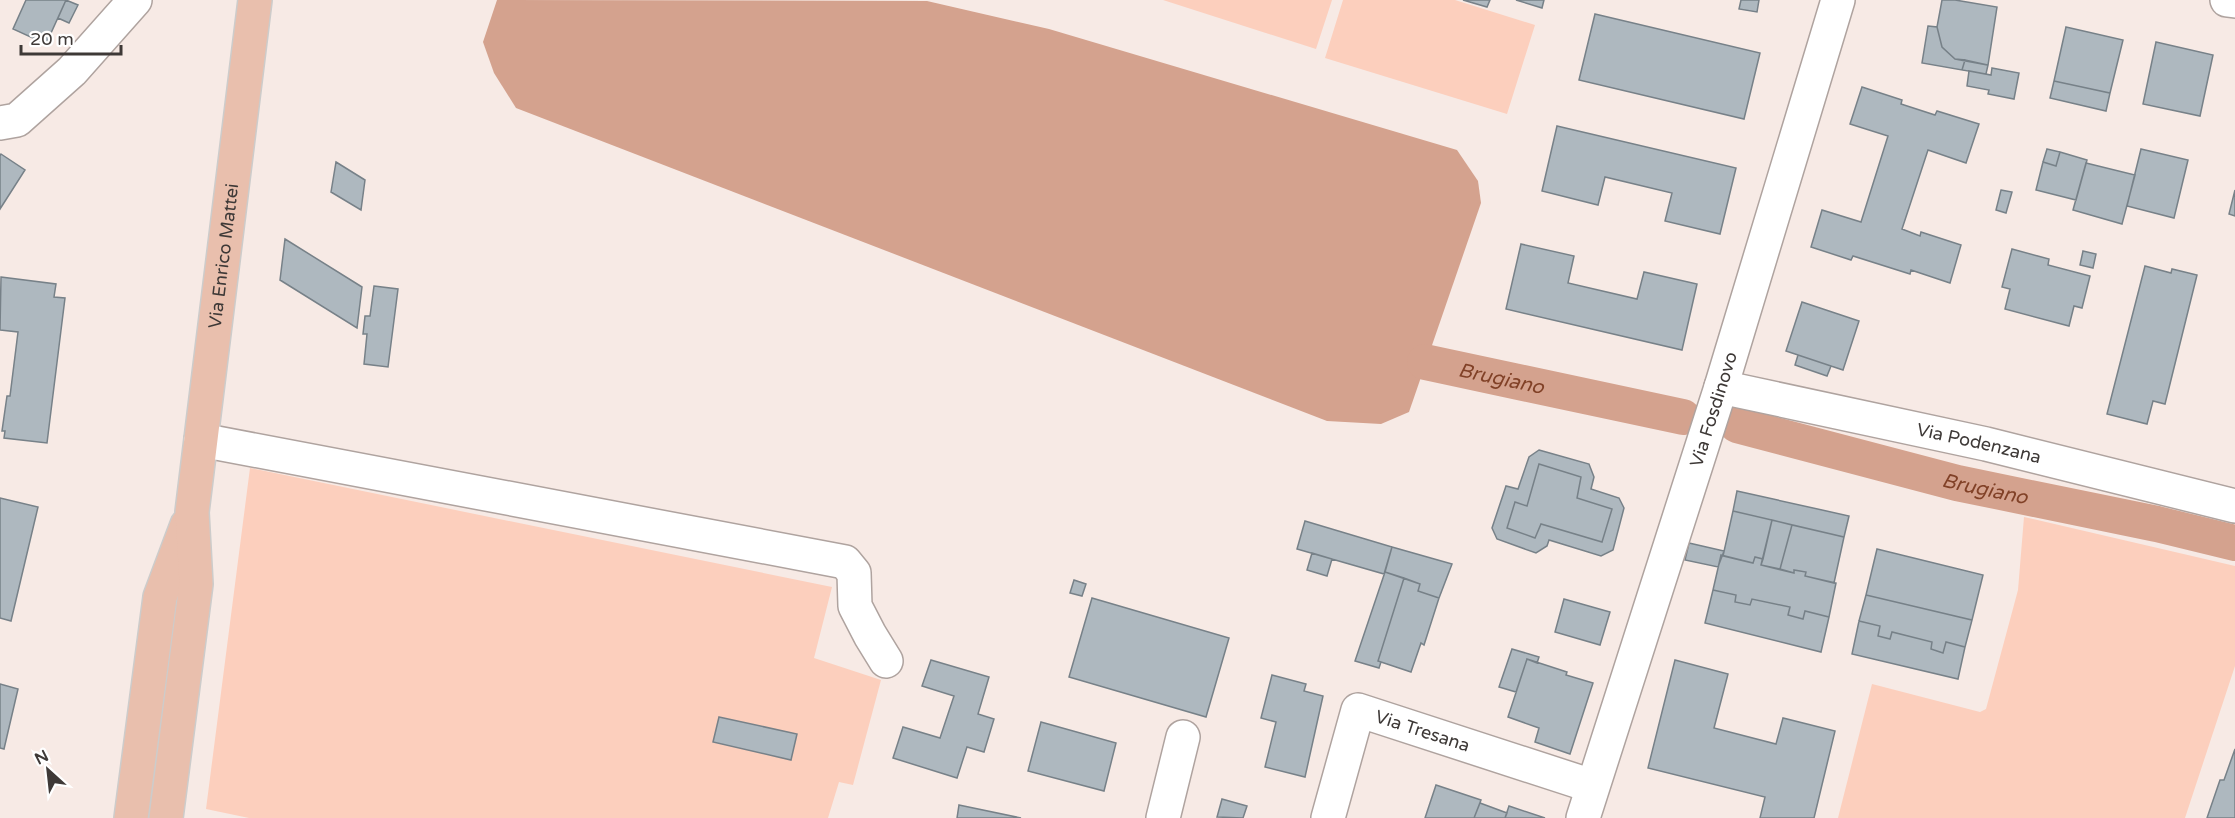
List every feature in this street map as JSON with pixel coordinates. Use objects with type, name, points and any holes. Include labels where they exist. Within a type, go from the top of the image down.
[{"type":"main road","name":"Via Enrico Mattei","points":[[166,818],[196,584],[192,512],[255,0]]},
{"type":"main road","name":"Via Enrico Mattei","points":[[131,818],[160,597],[192,512]]},
{"type":"street","points":[[0,123],[17,120],[72,71],[135,0]]},
{"type":"street","name":"Via Fosdinovo","points":[[1582,818],[1721,387],[1838,0]]},
{"type":"street","points":[[2228,0],[2235,2]]},
{"type":"street","name":"Via Podenzana","points":[[1721,387],[1986,444],[2235,506]]},
{"type":"street","points":[[201,440],[845,562],[854,573],[855,606],[886,661]]},
{"type":"street","name":"Via Tresana","points":[[1328,818],[1358,710],[1592,786]]},
{"type":"street","points":[[1163,818],[1183,737]]},
{"type":"shaded area","points":[[497,0],[927,1],[1049,29],[1457,150],[1478,181],[1481,203],[1409,412],[1381,424],[1327,421],[516,108],[494,73],[483,42]]},
{"type":"shaded area","points":[[1163,0],[1332,0],[1316,49]]},
{"type":"shaded area","points":[[1343,0],[1455,0],[1535,25],[1507,114],[1325,58]]},
{"type":"shaded area","points":[[250,468],[832,587],[814,658],[881,680],[853,785],[839,782],[828,818],[249,818],[206,809]]},
{"type":"shaded area","points":[[2024,517],[2235,566],[2235,666],[2185,818],[1838,818],[1872,684],[1980,712],[1986,709],[2018,590]]},
{"type":"building","points":[[26,0],[66,0],[46,44],[13,29]]},
{"type":"building","points":[[66,0],[78,5],[69,23],[58,18]]},
{"type":"building","points":[[1463,0],[1490,0],[1487,7]]},
{"type":"building","points":[[1516,0],[1544,0],[1542,8]]},
{"type":"building","points":[[1741,0],[1759,0],[1757,12],[1739,9]]},
{"type":"building","points":[[1942,0],[1997,7],[1988,65],[1955,59],[1942,47],[1937,27]]},
{"type":"building","points":[[1595,14],[1760,53],[1744,119],[1579,80]]},
{"type":"building","points":[[1928,26],[1937,27],[1942,47],[1955,59],[1965,60],[1962,70],[1922,63]]},
{"type":"building","points":[[2066,27],[2123,40],[2110,93],[2054,81]]},
{"type":"building","points":[[2156,42],[2213,55],[2200,116],[2143,104]]},
{"type":"building","points":[[1965,60],[1988,65],[1986,74],[1962,70]]},
{"type":"building","points":[[1992,68],[2019,73],[2014,99],[1988,94],[1989,90],[1967,86],[1969,71],[1991,75]]},
{"type":"building","points":[[2054,81],[2110,93],[2106,111],[2050,98]]},
{"type":"building","points":[[1862,87],[1902,100],[1901,104],[1935,115],[1937,111],[1979,124],[1966,163],[1928,150],[1902,229],[1920,236],[1921,232],[1961,245],[1950,283],[1911,270],[1910,274],[1853,256],[1851,260],[1811,247],[1822,210],[1861,222],[1888,136],[1850,124]]},
{"type":"building","points":[[1557,126],[1736,168],[1720,234],[1665,221],[1672,193],[1605,177],[1598,205],[1542,191]]},
{"type":"building","points":[[2047,149],[2060,152],[2056,166],[2043,162]]},
{"type":"building","points":[[2141,149],[2188,160],[2174,218],[2127,206]]},
{"type":"building","points":[[2060,152],[2087,160],[2076,200],[2036,190],[2043,162],[2056,166]]},
{"type":"building","points":[[1,154],[25,170],[0,209],[0,156]]},
{"type":"building","points":[[336,162],[365,180],[361,210],[331,192]]},
{"type":"building","points":[[2086,163],[2135,175],[2122,224],[2073,210]]},
{"type":"building","points":[[2001,190],[2012,192],[2006,213],[1996,210]]},
{"type":"building","points":[[2235,190],[2235,216],[2229,214]]},
{"type":"building","points":[[285,239],[362,287],[357,328],[280,280]]},
{"type":"building","points":[[1521,244],[1574,256],[1568,283],[1637,299],[1644,272],[1697,284],[1682,350],[1506,309]]},
{"type":"building","points":[[2012,249],[2049,259],[2048,265],[2090,276],[2082,308],[2074,306],[2069,326],[2005,309],[2010,289],[2002,287]]},
{"type":"building","points":[[2083,251],[2096,254],[2093,268],[2080,265]]},
{"type":"building","points":[[2145,266],[2171,273],[2172,269],[2197,275],[2165,404],[2153,401],[2147,424],[2107,414]]},
{"type":"building","points":[[1,277],[56,284],[54,297],[65,298],[47,443],[4,438],[5,431],[2,431],[7,396],[10,396],[18,332],[0,330]]},
{"type":"building","points":[[374,286],[398,289],[388,367],[364,364],[367,334],[363,334],[365,316],[370,316]]},
{"type":"building","points":[[1802,302],[1859,321],[1843,370],[1786,351]]},
{"type":"building","points":[[1798,355],[1831,366],[1827,376],[1795,365]]},
{"type":"building","points":[[1539,450],[1589,464],[1594,477],[1591,489],[1619,498],[1624,508],[1613,550],[1601,556],[1549,540],[1547,546],[1536,553],[1497,539],[1492,528],[1506,486],[1518,489],[1529,457]],"holes":[[[1539,464],[1581,477],[1577,498],[1612,509],[1602,542],[1541,524],[1535,538],[1507,528],[1515,502],[1527,506]]]},
{"type":"building","points":[[1539,464],[1581,477],[1577,498],[1612,509],[1602,542],[1541,524],[1535,538],[1507,528],[1515,502],[1527,506]]},
{"type":"building","points":[[1737,491],[1849,516],[1844,537],[1733,511]]},
{"type":"building","points":[[0,498],[38,507],[11,621],[0,618]]},
{"type":"building","points":[[1733,511],[1772,520],[1763,559],[1755,557],[1753,563],[1723,556]]},
{"type":"building","points":[[1772,520],[1792,525],[1780,569],[1761,565]]},
{"type":"building","points":[[1305,521],[1392,547],[1384,574],[1297,549]]},
{"type":"building","points":[[1792,525],[1844,537],[1834,583],[1805,576],[1806,572],[1794,570],[1794,573],[1780,569]]},
{"type":"building","points":[[1689,543],[1724,551],[1718,567],[1685,560]]},
{"type":"building","points":[[1392,547],[1452,564],[1439,598],[1418,591],[1420,584],[1385,572]]},
{"type":"building","points":[[1877,549],[1983,575],[1972,620],[1866,595]]},
{"type":"building","points":[[1312,553],[1332,559],[1327,576],[1307,570]]},
{"type":"building","points":[[1721,555],[1753,563],[1755,557],[1763,559],[1761,565],[1794,573],[1794,570],[1806,572],[1805,576],[1836,583],[1829,617],[1805,611],[1803,619],[1788,615],[1790,607],[1752,599],[1750,605],[1735,602],[1736,595],[1713,590]]},
{"type":"building","points":[[1385,572],[1404,578],[1378,661],[1381,662],[1379,668],[1355,661]]},
{"type":"building","points":[[1404,578],[1420,584],[1418,591],[1439,598],[1424,645],[1421,643],[1411,672],[1378,661]]},
{"type":"building","points":[[1074,580],[1086,584],[1082,596],[1070,593]]},
{"type":"building","points":[[1713,590],[1736,595],[1735,602],[1750,605],[1752,599],[1790,607],[1788,615],[1803,619],[1805,611],[1829,617],[1821,652],[1705,623]]},
{"type":"building","points":[[1866,595],[1972,620],[1965,647],[1946,642],[1943,653],[1931,649],[1932,642],[1892,632],[1890,639],[1878,636],[1880,626],[1859,621]]},
{"type":"building","points":[[1092,598],[1229,638],[1206,717],[1069,677]]},
{"type":"building","points":[[1564,599],[1610,612],[1600,645],[1555,632]]},
{"type":"building","points":[[1859,621],[1880,626],[1878,636],[1890,639],[1892,632],[1932,642],[1931,649],[1943,653],[1946,642],[1965,647],[1958,679],[1852,654]]},
{"type":"building","points":[[1512,649],[1539,657],[1537,663],[1527,659],[1516,692],[1499,687]]},
{"type":"building","points":[[1527,659],[1593,683],[1570,754],[1535,742],[1539,728],[1508,717]]},
{"type":"building","points":[[931,660],[989,677],[978,714],[994,719],[984,752],[967,747],[957,778],[893,758],[903,727],[940,738],[954,696],[922,686]]},
{"type":"building","points":[[1675,660],[1728,674],[1714,728],[1776,744],[1783,718],[1835,731],[1814,818],[1760,818],[1765,797],[1648,768]]},
{"type":"building","points":[[1272,675],[1306,684],[1304,691],[1323,696],[1305,777],[1265,767],[1276,722],[1261,718]]},
{"type":"building","points":[[0,684],[18,689],[4,749],[0,748]]},
{"type":"building","points":[[719,717],[797,734],[791,760],[713,742]]},
{"type":"building","points":[[1041,722],[1116,743],[1104,791],[1028,771]]},
{"type":"building","points":[[2235,749],[2235,818],[2207,818],[2220,780],[2224,780]]},
{"type":"building","points":[[1436,785],[1481,800],[1474,818],[1425,818]]},
{"type":"building","points":[[1222,799],[1247,806],[1243,818],[1217,817]]},
{"type":"building","points":[[1480,803],[1507,813],[1505,818],[1474,818]]},
{"type":"building","points":[[959,805],[1021,818],[957,818]]},
{"type":"building","points":[[1509,806],[1545,818],[1505,818]]},
{"type":"waterway","name":"Brugiano","points":[[1425,362],[1683,417]]},
{"type":"waterway","name":"Brugiano","points":[[1737,425],[1957,483],[2157,524],[2235,543]]}]
